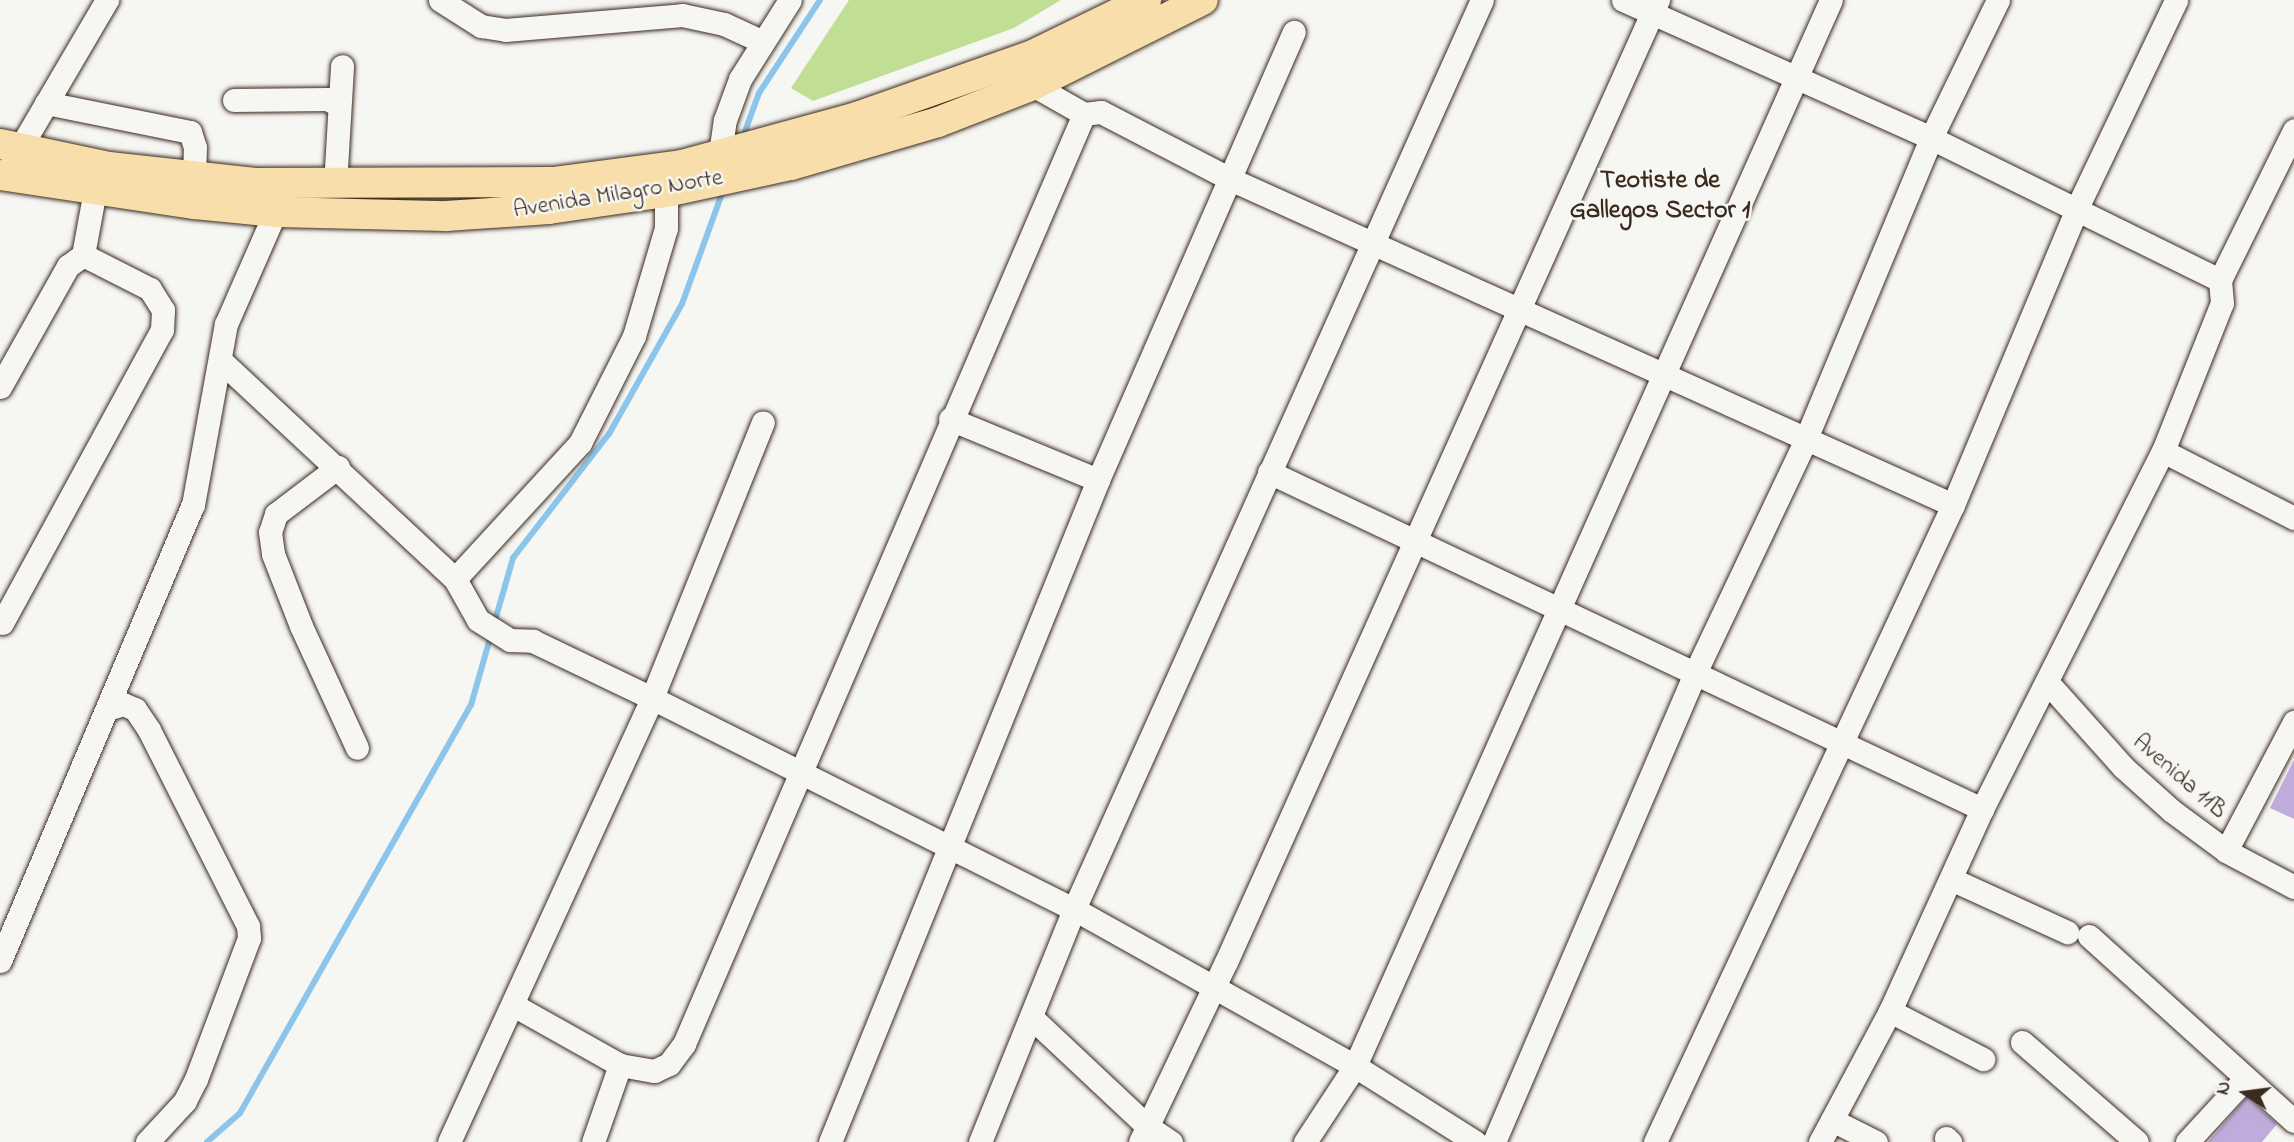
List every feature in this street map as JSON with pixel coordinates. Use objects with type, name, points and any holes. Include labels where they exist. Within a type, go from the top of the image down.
[{"type":"main road","name":"Avenida Milagro Norte","points":[[10,147],[109,167],[194,176],[281,198],[335,185],[553,182],[682,165],[958,85],[1033,55],[1146,0]]},
{"type":"main road","name":"Avenida Milagro Norte","points":[[1,178],[95,190],[281,198],[446,216],[549,209],[666,192],[791,164],[938,122],[1033,85],[1203,0]]},
{"type":"street","points":[[1,178],[10,147],[46,103],[107,0]]},
{"type":"street","points":[[440,0],[481,26],[505,30],[638,9],[704,17],[763,42]]},
{"type":"street","points":[[720,155],[725,120],[740,79],[790,0]]},
{"type":"street","points":[[980,1142],[1074,909],[1482,0]]},
{"type":"street","points":[[1623,0],[1655,7],[1797,79],[1931,138],[2220,280]]},
{"type":"street","points":[[1305,1142],[1355,1066],[1832,0]]},
{"type":"street","points":[[1494,1142],[1696,671],[1805,441],[1931,138],[1998,0]]},
{"type":"street","points":[[1655,1142],[1844,744],[1953,505],[2077,208],[2176,0]]},
{"type":"street","points":[[1143,1134],[1214,987],[1655,7]]},
{"type":"street","points":[[830,1142],[952,849],[1098,480],[1294,33]]},
{"type":"street","points":[[335,185],[337,104],[342,66]]},
{"type":"street","points":[[1033,85],[1084,114],[1101,112],[1230,179],[1805,441],[1953,505]]},
{"type":"street","points":[[234,100],[327,99],[337,104]]},
{"type":"street","points":[[46,103],[190,132],[195,147],[194,176]]},
{"type":"street","points":[[515,1006],[620,1065],[654,1071],[669,1064],[684,1044],[950,419],[1084,114]]},
{"type":"street","points":[[1820,1142],[1890,1011],[1982,809],[2163,451],[2222,303],[2220,280],[2294,130]]},
{"type":"street","points":[[0,387],[68,266],[83,255],[95,190]]},
{"type":"street","points":[[456,579],[580,443],[634,336],[666,228],[666,192]]},
{"type":"street","points":[[0,961],[193,505],[226,324],[281,198]]},
{"type":"street","points":[[2,623],[162,330],[163,310],[150,289],[83,255]]},
{"type":"street","points":[[220,360],[456,579],[478,620],[510,640],[523,637],[652,698],[1074,909],[1355,1066],[1475,1142]]},
{"type":"street","points":[[950,419],[1098,480]]},
{"type":"street","points":[[449,1142],[515,1006],[652,698],[763,422]]},
{"type":"street","points":[[2163,451],[2294,518]]},
{"type":"street","points":[[338,467],[276,514],[270,532],[273,554],[301,626],[357,748]]},
{"type":"street","points":[[1269,472],[1559,606],[1982,809]]},
{"type":"street","name":"Avenida 11B","points":[[2048,683],[2123,767],[2172,811],[2226,850],[2294,887]]},
{"type":"street","points":[[107,709],[123,704],[135,709],[149,730],[248,926],[248,938],[196,1079],[185,1101],[147,1142]]},
{"type":"street","points":[[2226,850],[2294,722]]},
{"type":"street","points":[[1951,879],[2078,934],[2294,1121]]},
{"type":"street","points":[[1890,1011],[1983,1059]]},
{"type":"street","points":[[1031,1017],[1143,1134],[1171,1142]]},
{"type":"street","points":[[2022,1042],[2137,1142]]},
{"type":"street","points":[[593,1142],[620,1065]]},
{"type":"street","points":[[2187,1142],[2245,1079]]},
{"type":"street","points":[[1832,1120],[1876,1142]]},
{"type":"green space","points":[[849,0],[1061,0],[1014,28],[813,101],[791,88]]},
{"type":"building","points":[[2294,760],[2294,819],[2270,808]]},
{"type":"building","points":[[2247,1097],[2277,1124],[2262,1142],[2208,1142]]},
{"type":"waterway","points":[[743,137],[759,93],[820,0]]},
{"type":"waterway","points":[[494,624],[513,558],[609,434],[682,304],[723,191]]},
{"type":"waterway","points":[[207,1142],[240,1113],[471,705],[491,635]]},
{"type":"district","name":"Teotiste de Gallegos Sector 1","points":[[1660,197]]}]
